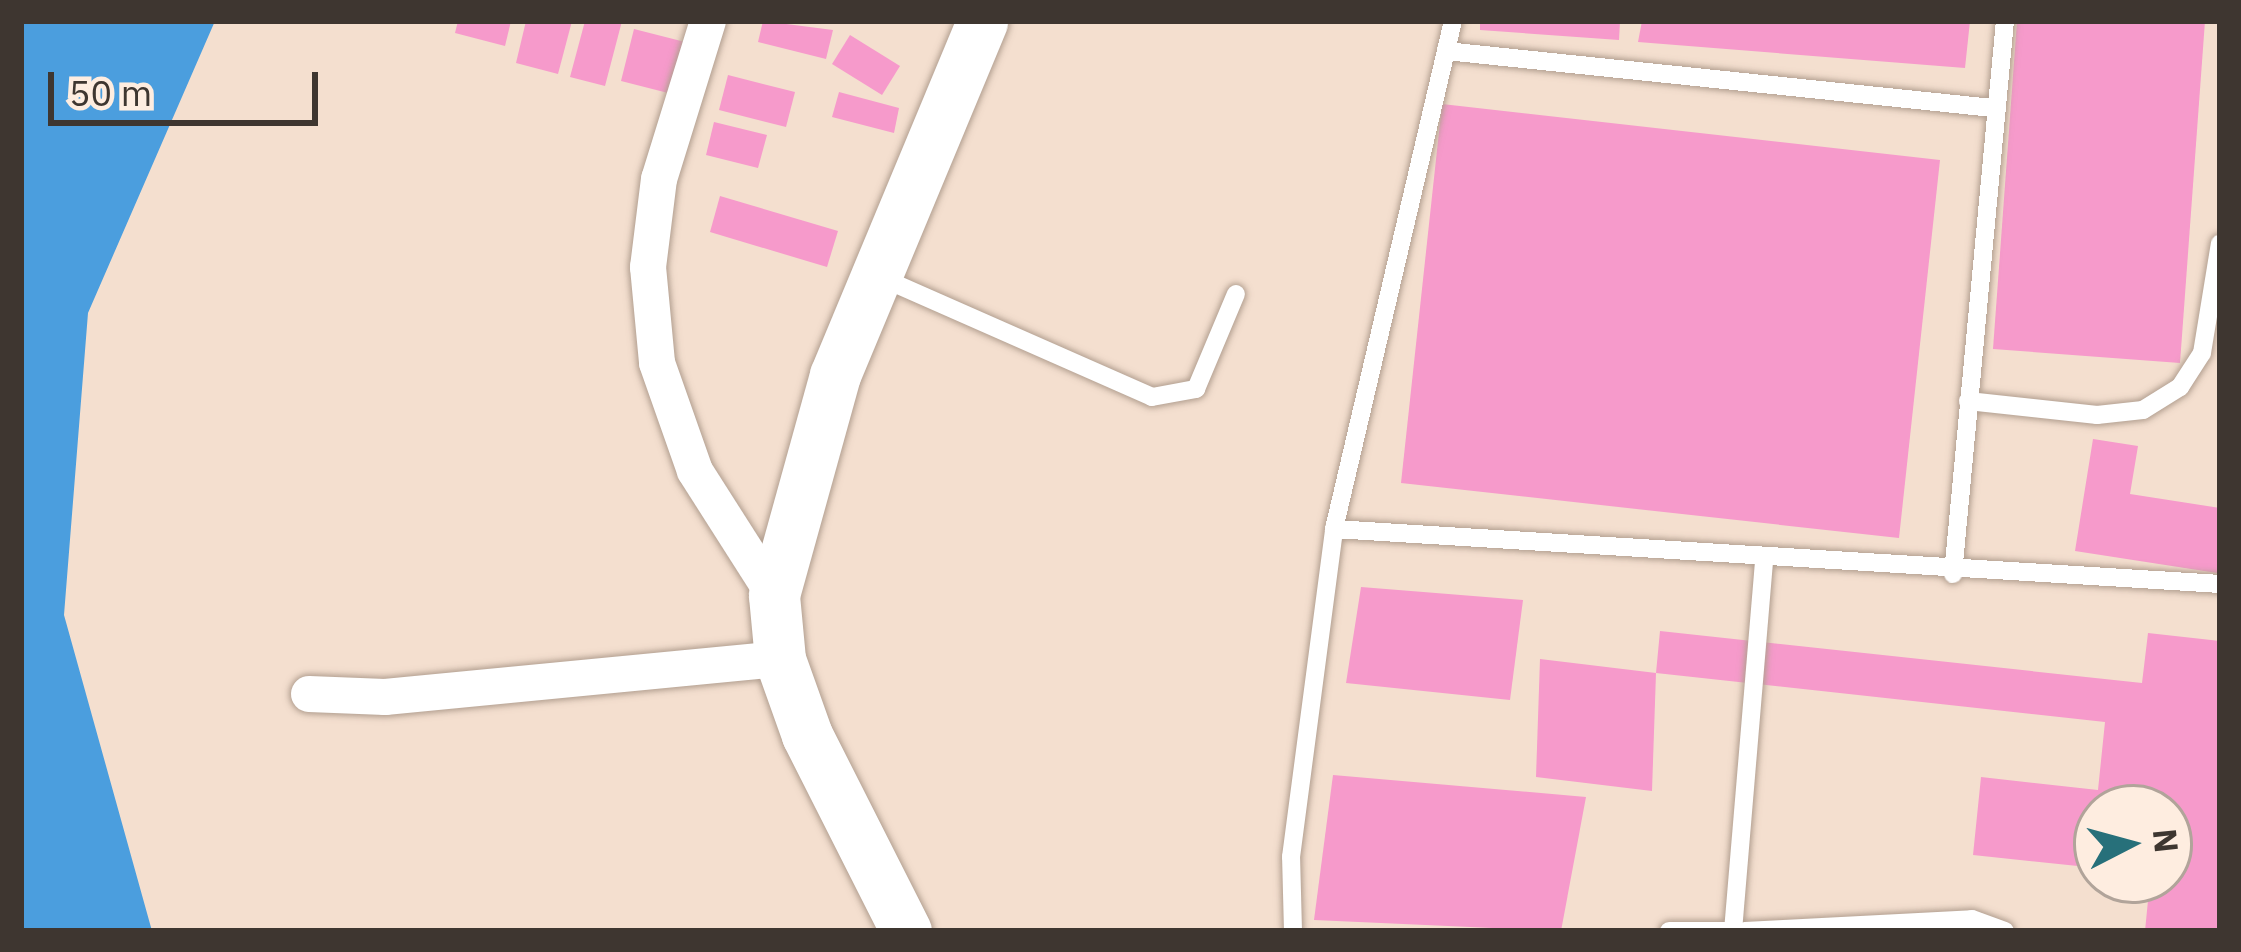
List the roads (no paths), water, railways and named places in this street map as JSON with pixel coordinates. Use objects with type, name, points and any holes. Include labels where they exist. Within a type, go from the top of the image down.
[{"type":"street","points":[[708,21],[659,179],[648,267],[657,363],[695,471],[774,595]]},
{"type":"street","points":[[906,931],[780,658],[774,595],[784,530],[875,274],[982,21]]},
{"type":"street","points":[[309,694],[386,697],[780,658]]},
{"type":"lane","points":[[1293,931],[1291,857],[1334,529],[1453,21]]},
{"type":"lane","points":[[1953,574],[1993,108],[2005,21]]},
{"type":"lane","points":[[1447,51],[1993,108]]},
{"type":"lane","points":[[1968,401],[2143,410],[2180,387],[2211,355],[2220,243]]},
{"type":"lane","points":[[875,274],[1153,397],[1196,389],[1236,295]]},
{"type":"lane","points":[[1334,529],[1953,574],[2220,584]]},
{"type":"lane","points":[[1669,931],[1731,931],[1764,559]]},
{"type":"lane","points":[[1745,931],[1972,919],[2005,931]]},
{"type":"water","points":[[21,21],[215,21],[88,313],[64,615],[152,931],[21,931]]}]
